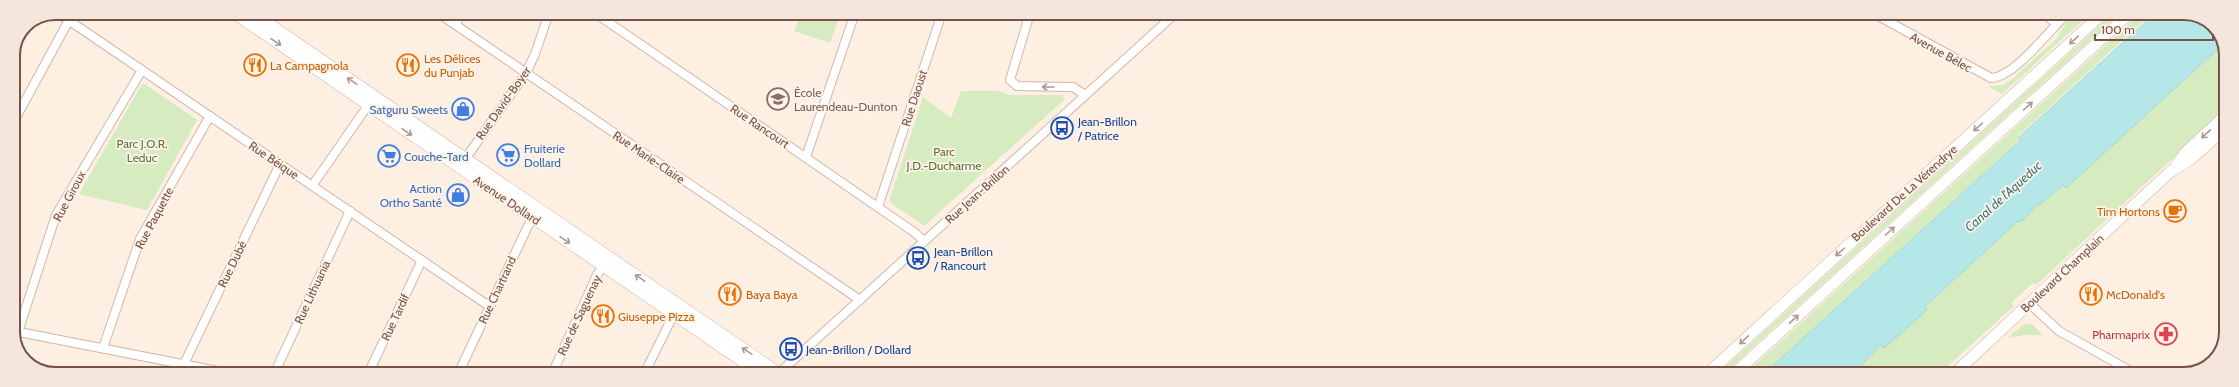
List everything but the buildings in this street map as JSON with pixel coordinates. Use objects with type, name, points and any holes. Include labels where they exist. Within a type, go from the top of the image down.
[{"type":"main road","name":"Avenue Dollard","points":[[256,20],[371,101],[676,309],[769,367]]},
{"type":"main road","name":"Boulevard De La Vérendrye","points":[[1715,367],[2095,20]]},
{"type":"main road","name":"Boulevard De La Vérendrye","points":[[1742,367],[2122,20]]},
{"type":"main road","name":"Boulevard Champlain","points":[[1961,367],[2170,172],[2186,152],[2219,121]]},
{"type":"main road","name":"Boulevard Champlain","points":[[2170,172],[2192,159],[2219,134]]},
{"type":"main road","name":"Avenue Dollard","points":[[676,309],[752,367]]},
{"type":"street","name":"Rue Béique","points":[[69,20],[489,306]]},
{"type":"street","points":[[20,110],[69,20]]},
{"type":"street","name":"Rue Marie-Claire","points":[[448,20],[860,300]]},
{"type":"street","points":[[456,25],[458,20]]},
{"type":"street","name":"Rue David-Boyer","points":[[462,163],[526,72],[535,54],[547,20]]},
{"type":"street","name":"Rue Rancourt","points":[[605,20],[806,157],[914,232],[924,241]]},
{"type":"street","points":[[806,157],[853,20]]},
{"type":"street","name":"Rue Daoust","points":[[878,207],[940,20]]},
{"type":"street","points":[[1028,20],[1010,75],[1010,80],[1017,86],[1023,87],[1072,87],[1085,95]]},
{"type":"street","name":"Rue Jean-Brillon","points":[[786,367],[1167,20]]},
{"type":"street","name":"Avenue Bélec","points":[[1886,20],[1990,78],[1999,77],[2007,72],[2048,37],[2056,24]]},
{"type":"street","points":[[2051,20],[2056,24],[2060,20]]},
{"type":"street","name":"Rue Giroux","points":[[20,320],[56,215],[142,70]]},
{"type":"street","points":[[312,186],[371,101]]},
{"type":"street","name":"Rue Paquette","points":[[103,348],[140,239],[210,116]]},
{"type":"street","name":"Rue Dubé","points":[[184,364],[280,164]]},
{"type":"street","name":"Rue Lithuania","points":[[277,367],[350,211]]},
{"type":"street","name":"Rue Chartrand","points":[[461,367],[489,306],[536,213]]},
{"type":"street","name":"Rue Tardif","points":[[371,367],[422,260]]},
{"type":"street","name":"Rue de Saguenay","points":[[555,367],[606,261]]},
{"type":"street","points":[[2029,303],[2059,331],[2123,367]]},
{"type":"street","points":[[647,367],[676,309]]},
{"type":"street","points":[[20,333],[199,367]]},
{"type":"green space","points":[[798,20],[838,20],[830,43],[794,31]]},
{"type":"green space","points":[[2069,20],[2083,20],[2002,94],[1988,86],[2003,85],[2011,80],[2057,38]]},
{"type":"green space","points":[[2105,20],[2112,20],[1732,367],[1725,367]]},
{"type":"green space","points":[[2133,20],[2144,20],[2018,136],[2021,139],[1772,367],[1753,367]]},
{"type":"green space","points":[[2218,48],[2219,115],[2036,285],[2033,283],[2011,303],[2014,306],[1947,367],[1859,367],[1882,345],[1883,348],[1926,310],[1924,307],[2037,204],[2039,205],[2063,185],[2066,187]]},
{"type":"green space","name":"Parc J.O.R. Leduc","points":[[142,84],[145,84],[197,120],[147,210],[79,194]]},
{"type":"green space","name":"Parc J.D.-Ducharme","points":[[961,91],[1000,91],[1008,95],[1062,95],[1065,99],[924,226],[891,203],[890,199],[923,97],[951,118]]},
{"type":"green space","points":[[2026,323],[2033,325],[2043,335],[2025,335],[2007,338]]},
{"type":"water","name":"Canal de l'Aqueduc","points":[[2147,20],[2189,20],[2205,27],[2213,35],[2218,48],[2066,188],[2063,185],[2039,205],[2037,204],[2022,221],[2017,222],[1924,307],[1927,310],[1884,348],[1881,345],[1859,367],[1772,367],[2021,140],[2019,137]]},
{"type":"place","name":"La Campagnola","points":[[255,65]]},
{"type":"place","name":"Les Délices du Punjab","points":[[408,65]]},
{"type":"place","name":"École Laurendeau-Dunton","points":[[778,99]]},
{"type":"place","name":"Satguru Sweets","points":[[463,109]]},
{"type":"place","name":"Jean-Brillon / Patrice","points":[[1062,128]]},
{"type":"place","name":"Fruiterie Dollard","points":[[508,155]]},
{"type":"place","name":"Couche-Tard","points":[[389,156]]},
{"type":"place","name":"Action Ortho Santé","points":[[458,195]]},
{"type":"place","name":"Tim Hortons","points":[[2175,211]]},
{"type":"place","name":"Jean-Brillon / Rancourt","points":[[918,258]]},
{"type":"place","name":"Baya Baya","points":[[730,294]]},
{"type":"place","name":"McDonald's","points":[[2091,294]]},
{"type":"place","name":"Giuseppe Pizza","points":[[603,316]]},
{"type":"place","name":"Pharmaprix","points":[[2166,334]]},
{"type":"place","name":"Jean-Brillon / Dollard","points":[[791,349]]}]
